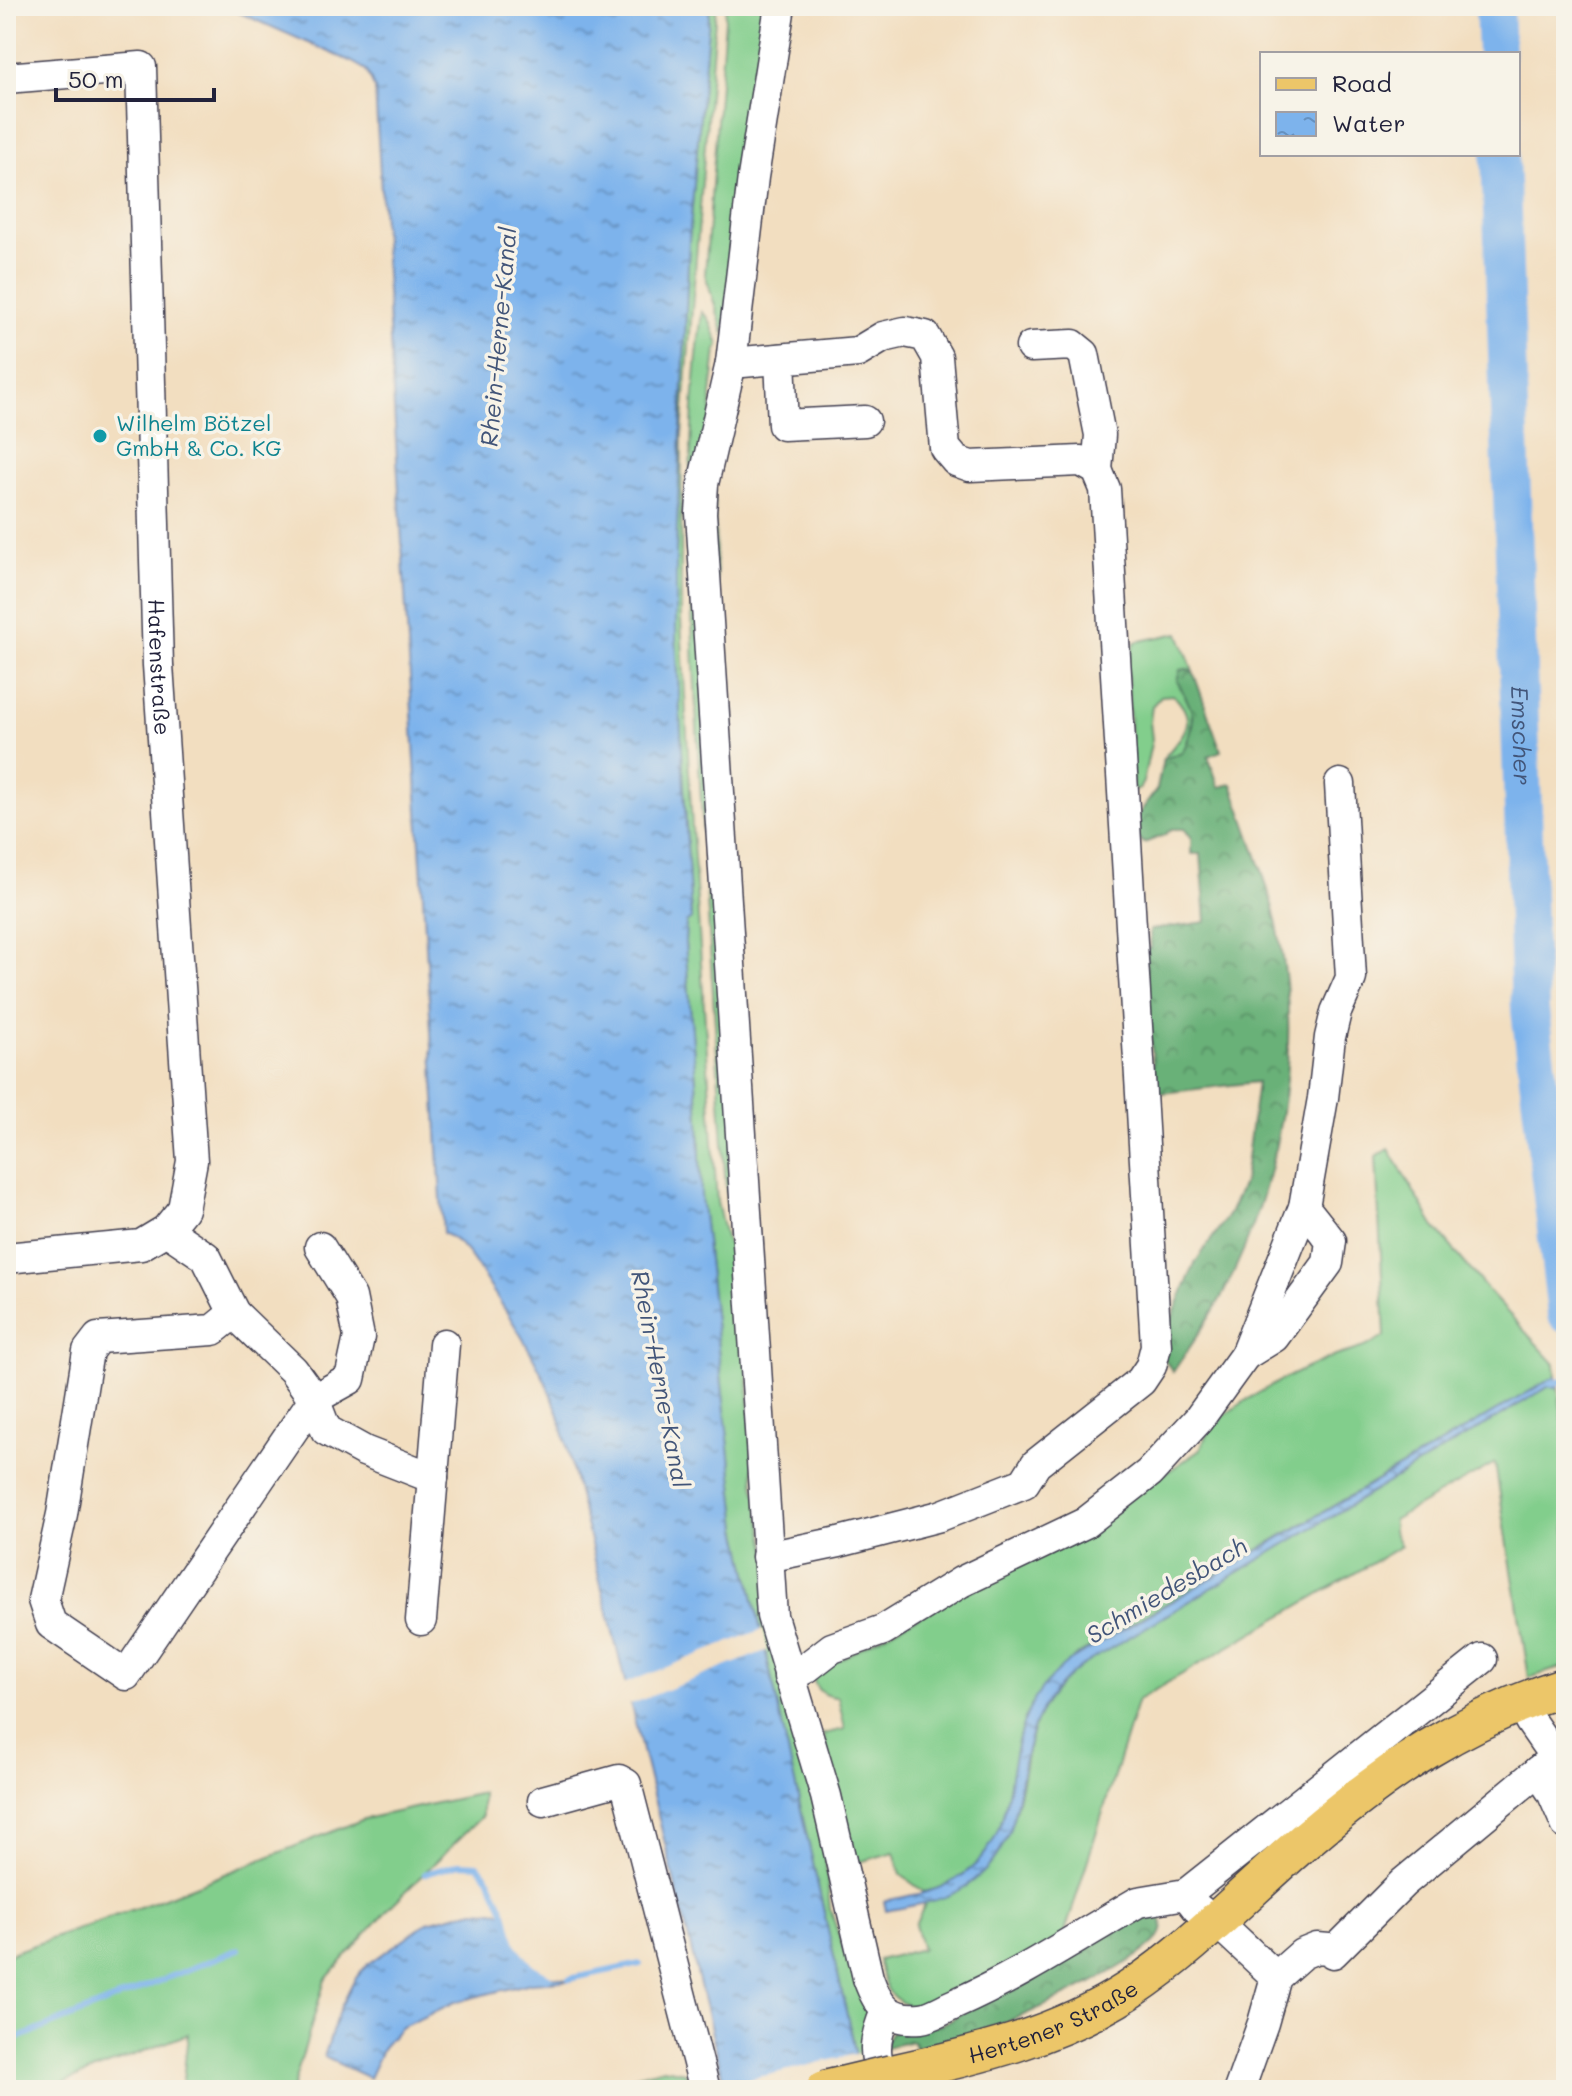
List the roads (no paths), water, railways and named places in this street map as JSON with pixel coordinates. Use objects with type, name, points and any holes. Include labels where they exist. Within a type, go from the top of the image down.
[{"type":"main road","name":"Hertener Straße","points":[[824,2090],[888,2082],[996,2050],[1094,2010],[1169,1962],[1306,1840],[1392,1771],[1434,1743],[1484,1717],[1542,1701]]},
{"type":"street","points":[[780,6],[753,177],[731,363],[703,484],[701,513],[772,1616],[826,1796],[868,1978],[877,2003],[886,2011],[901,2016],[923,2018],[990,1988],[1138,1902],[1186,1894],[1471,1667],[1484,1717]]},
{"type":"street","name":"Hafenstraße","points":[[6,78],[141,67],[158,665],[192,1161],[183,1209],[166,1230]]},
{"type":"street","points":[[731,363],[858,352],[883,337],[905,332],[925,336],[937,357],[945,448],[956,461],[970,466],[1081,461],[1097,470]]},
{"type":"street","points":[[767,1557],[940,1516],[1024,1483],[1036,1464],[1141,1381],[1151,1366],[1156,1346],[1105,489],[1097,470],[1100,435],[1084,354],[1073,345],[1031,347]]},
{"type":"street","points":[[780,359],[783,425],[865,421]]},
{"type":"street","points":[[789,1677],[832,1648],[883,1630],[961,1582],[1085,1523],[1149,1473],[1198,1420],[1245,1355],[1304,1207],[1330,1037],[1336,1012],[1351,978],[1340,784]]},
{"type":"street","points":[[1245,1355],[1274,1337],[1328,1263],[1331,1241],[1304,1207]]},
{"type":"street","points":[[6,1258],[141,1245],[166,1230],[206,1257],[234,1313],[293,1370],[314,1399],[326,1430],[364,1451],[433,1478]]},
{"type":"street","points":[[234,1313],[213,1330],[98,1338],[88,1351],[62,1514],[43,1600],[51,1624],[126,1675],[314,1399],[350,1379],[359,1337],[351,1297],[320,1247]]},
{"type":"street","points":[[421,1620],[444,1344]]},
{"type":"street","points":[[1542,1701],[1553,1760],[1552,1792],[1566,1824]]},
{"type":"street","points":[[1239,2090],[1276,1977],[1302,1954],[1317,1948],[1329,1949],[1333,1953],[1403,1883],[1553,1760]]},
{"type":"street","points":[[543,1801],[619,1780],[626,1784],[705,2090]]},
{"type":"street","points":[[1186,1894],[1197,1908],[1276,1977]]},
{"type":"street","points":[[886,2011],[874,2050],[888,2082]]},
{"type":"water","name":"Rhein-Herne-Kanal","points":[[224,6],[710,6],[689,240],[676,550],[676,638],[691,919],[686,923],[685,942],[699,1120],[701,1196],[738,1528],[857,2060],[726,2090],[559,1415],[538,1365],[501,1303],[465,1250],[443,1233],[375,89],[366,70],[352,62]]},
{"type":"water","points":[[1556,1376],[1558,1387],[1548,1387],[1081,1666],[1056,1689],[1038,1717],[1029,1741],[1008,1835],[997,1855],[981,1874],[958,1891],[932,1901],[886,1911],[884,1901],[942,1887],[972,1867],[988,1849],[1006,1806],[1020,1733],[1029,1710],[1046,1684],[1068,1662]]},
{"type":"water","points":[[474,1910],[505,1912],[514,1942],[525,1962],[545,1974],[575,1980],[531,1983],[455,2002],[400,2028],[384,2046],[369,2078],[324,2057],[338,2013],[355,1979],[367,1965],[428,1922]]},
{"type":"waterway","name":"Emscher","points":[[1494,6],[1496,52]]},
{"type":"waterway","name":"Emscher","points":[[1500,156],[1530,1010],[1566,1314]]},
{"type":"waterway","name":"Schmiedesbach","points":[[1550,1383],[1566,1381]]},
{"type":"waterway","name":"Schmiedesbach","points":[[425,1874],[459,1864],[478,1865],[490,1880],[505,1912],[513,1945],[531,1967],[549,1977]]},
{"type":"waterway","name":"Schmiedesbach","points":[[6,2043],[239,1949]]},
{"type":"waterway","name":"Schmiedesbach","points":[[569,1979],[640,1964]]},
{"type":"place","name":"Wilhelm Bötzel GmbH & Co. KG","points":[[100,436]]}]
